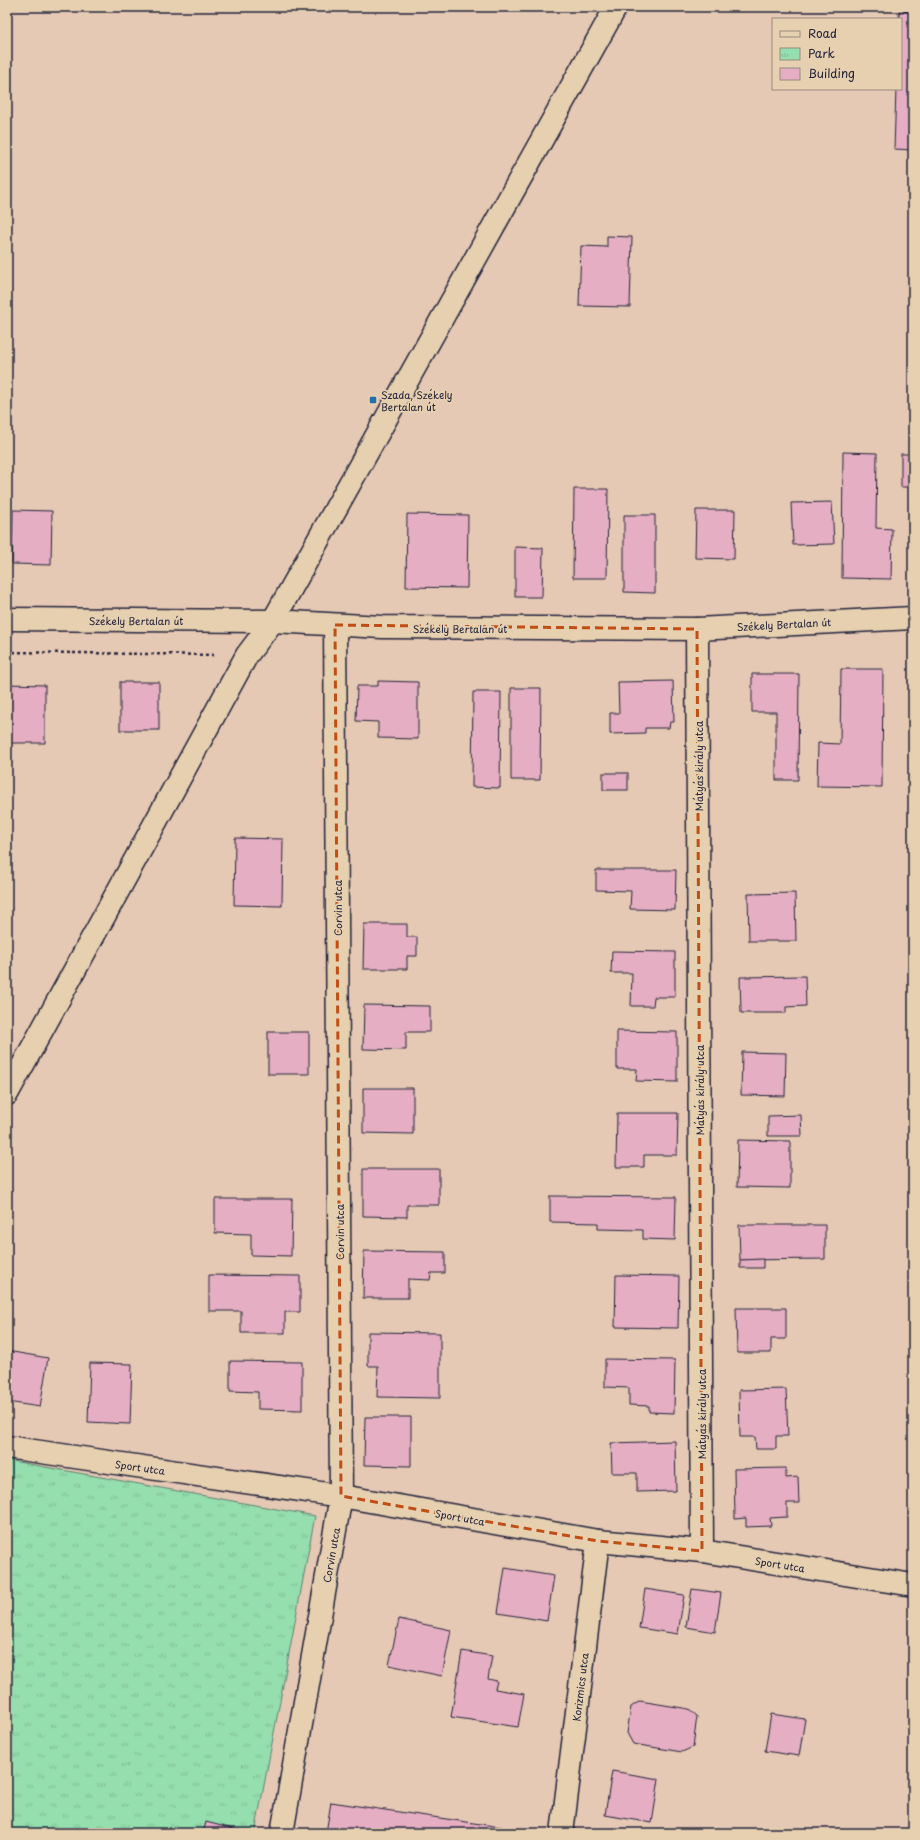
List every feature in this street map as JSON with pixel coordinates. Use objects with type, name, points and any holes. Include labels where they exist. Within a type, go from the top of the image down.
[{"type":"street","points":[[7,1094],[247,655],[273,621],[616,7]]},
{"type":"street","name":"Székely Bertalan út","points":[[7,619],[273,621],[390,627],[698,629],[913,618]]},
{"type":"street","name":"Corvin utca","points":[[282,1833],[341,1496],[335,625]]},
{"type":"street","name":"Mátyás király utca","points":[[698,629],[702,1552]]},
{"type":"street","name":"Sport utca","points":[[7,1447],[341,1496],[598,1541],[702,1552],[913,1585]]},
{"type":"street","name":"Korizmics utca","points":[[562,1833],[598,1541]]},
{"type":"path","points":[[7,652],[247,655]]},
{"type":"highlighted area","points":[[335,625],[697,629],[702,1551],[598,1541],[341,1496]]},
{"type":"green space","points":[[7,1460],[315,1516],[255,1833],[7,1833]]},
{"type":"building","points":[[899,11],[913,12],[913,150],[894,149],[896,90],[902,90],[902,18],[899,18]]},
{"type":"building","points":[[607,236],[632,237],[630,307],[579,306],[581,246],[607,247]]},
{"type":"building","points":[[843,452],[877,453],[876,528],[892,529],[891,579],[842,578]]},
{"type":"building","points":[[901,454],[913,454],[913,487],[901,487]]},
{"type":"building","points":[[574,489],[608,489],[607,578],[573,578]]},
{"type":"building","points":[[832,502],[834,544],[793,545],[791,503]]},
{"type":"building","points":[[13,510],[52,511],[51,565],[12,564]]},
{"type":"building","points":[[696,510],[735,510],[734,559],[695,558]]},
{"type":"building","points":[[407,514],[468,515],[467,588],[406,587]]},
{"type":"building","points":[[624,515],[655,515],[655,593],[624,592]]},
{"type":"building","points":[[515,547],[543,548],[542,597],[515,597]]},
{"type":"building","points":[[841,669],[883,669],[882,787],[817,786],[818,743],[840,744]]},
{"type":"building","points":[[752,674],[799,674],[798,780],[776,780],[776,712],[752,712]]},
{"type":"building","points":[[378,681],[418,682],[418,739],[378,738],[378,722],[356,721],[357,686],[378,686]]},
{"type":"building","points":[[673,681],[674,722],[670,722],[669,728],[645,728],[645,733],[610,734],[610,713],[619,713],[618,682]]},
{"type":"building","points":[[120,682],[159,682],[159,730],[120,730]]},
{"type":"building","points":[[7,684],[45,685],[45,743],[7,743]]},
{"type":"building","points":[[511,688],[541,688],[540,780],[511,780]]},
{"type":"building","points":[[473,692],[501,692],[500,788],[472,787]]},
{"type":"building","points":[[603,773],[628,773],[628,790],[603,790]]},
{"type":"building","points":[[235,838],[283,839],[282,906],[234,905]]},
{"type":"building","points":[[596,870],[676,870],[675,910],[630,909],[631,891],[596,890]]},
{"type":"building","points":[[795,893],[796,941],[749,941],[748,894]]},
{"type":"building","points":[[364,924],[407,924],[407,937],[417,937],[417,956],[407,956],[407,969],[363,969]]},
{"type":"building","points":[[612,951],[675,952],[675,997],[654,997],[653,1006],[631,1006],[632,973],[611,973]]},
{"type":"building","points":[[805,976],[806,1006],[786,1007],[786,1013],[741,1013],[740,977]]},
{"type":"building","points":[[364,1005],[430,1006],[430,1032],[406,1032],[406,1050],[363,1049]]},
{"type":"building","points":[[617,1031],[677,1032],[677,1082],[636,1081],[637,1069],[617,1069]]},
{"type":"building","points":[[268,1032],[309,1032],[309,1074],[268,1074]]},
{"type":"building","points":[[742,1052],[786,1053],[785,1096],[741,1095]]},
{"type":"building","points":[[363,1088],[413,1088],[413,1134],[363,1133]]},
{"type":"building","points":[[617,1113],[678,1113],[677,1155],[644,1155],[644,1167],[616,1167]]},
{"type":"building","points":[[801,1115],[802,1136],[768,1136],[768,1116]]},
{"type":"building","points":[[738,1140],[790,1141],[790,1188],[737,1187]]},
{"type":"building","points":[[363,1169],[439,1169],[439,1205],[407,1205],[407,1217],[363,1216]]},
{"type":"building","points":[[550,1196],[676,1197],[675,1240],[643,1239],[643,1230],[598,1229],[598,1223],[550,1222]]},
{"type":"building","points":[[215,1199],[292,1199],[291,1256],[251,1255],[251,1234],[215,1233]]},
{"type":"building","points":[[739,1225],[825,1225],[825,1259],[740,1260]]},
{"type":"building","points":[[364,1251],[445,1252],[445,1273],[431,1273],[430,1280],[408,1279],[408,1298],[363,1298]]},
{"type":"building","points":[[763,1259],[763,1268],[740,1268],[740,1260]]},
{"type":"building","points":[[209,1275],[300,1276],[300,1312],[285,1312],[285,1333],[241,1333],[241,1311],[209,1311]]},
{"type":"building","points":[[616,1275],[679,1276],[678,1328],[615,1327]]},
{"type":"building","points":[[736,1308],[786,1308],[786,1339],[771,1339],[771,1353],[737,1353]]},
{"type":"building","points":[[368,1332],[440,1333],[440,1398],[377,1397],[378,1366],[368,1366]]},
{"type":"building","points":[[7,1351],[48,1358],[40,1407],[7,1402]]},
{"type":"building","points":[[605,1359],[675,1360],[674,1413],[649,1412],[649,1406],[629,1405],[629,1388],[605,1387]]},
{"type":"building","points":[[230,1361],[302,1362],[302,1410],[258,1409],[258,1392],[230,1391]]},
{"type":"building","points":[[90,1363],[132,1364],[130,1424],[88,1422]]},
{"type":"building","points":[[786,1389],[788,1436],[776,1436],[776,1449],[756,1449],[755,1437],[740,1437],[739,1390]]},
{"type":"building","points":[[365,1417],[411,1417],[411,1466],[364,1465]]},
{"type":"building","points":[[675,1441],[676,1491],[637,1492],[637,1473],[612,1473],[611,1443]]},
{"type":"building","points":[[786,1468],[786,1478],[798,1477],[799,1503],[787,1503],[787,1517],[770,1518],[771,1526],[746,1527],[746,1518],[735,1519],[734,1469]]},
{"type":"building","points":[[505,1568],[554,1576],[547,1621],[498,1613]]},
{"type":"building","points":[[645,1589],[684,1595],[678,1634],[639,1628]]},
{"type":"building","points":[[692,1589],[721,1593],[715,1632],[686,1627]]},
{"type":"building","points":[[399,1619],[451,1630],[442,1676],[389,1665]]},
{"type":"building","points":[[462,1651],[492,1656],[488,1679],[497,1681],[495,1689],[524,1694],[518,1727],[451,1717]]},
{"type":"building","points":[[640,1701],[689,1709],[697,1716],[693,1747],[682,1752],[633,1744],[627,1733],[631,1707]]},
{"type":"building","points":[[771,1714],[805,1719],[799,1756],[765,1751]]},
{"type":"building","points":[[612,1771],[659,1779],[652,1823],[605,1815]]},
{"type":"building","points":[[331,1802],[521,1830],[521,1833],[326,1833]]},
{"type":"building","points":[[206,1822],[241,1831],[241,1833],[203,1833]]},
{"type":"place","name":"Szada, Székely Bertalan út","points":[[373,400]]}]
